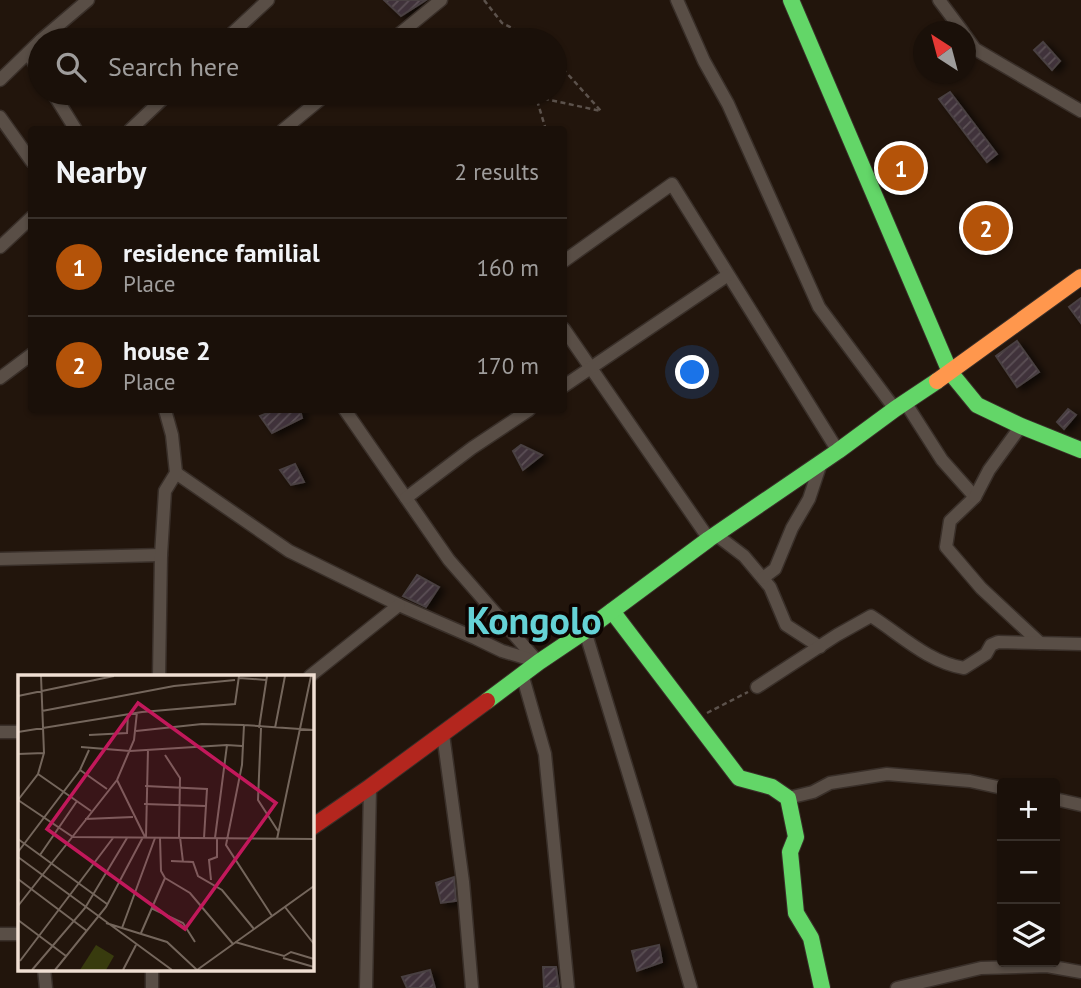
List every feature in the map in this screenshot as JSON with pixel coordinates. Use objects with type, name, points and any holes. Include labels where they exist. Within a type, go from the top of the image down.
[{"type":"street","points":[[56,28],[88,0]]},
{"type":"street","points":[[238,28],[268,0]]},
{"type":"street","points":[[407,28],[441,0]]},
{"type":"street","points":[[677,0],[704,61],[728,104],[819,307],[975,497]]},
{"type":"street","points":[[791,0],[950,372],[977,405],[1081,450]]},
{"type":"street","points":[[939,0],[955,21]]},
{"type":"street","points":[[976,50],[1081,111]]},
{"type":"street","points":[[0,80],[28,53]]},
{"type":"street","points":[[60,105],[74,126]]},
{"type":"street","points":[[134,126],[156,105]]},
{"type":"street","points":[[288,126],[313,105]]},
{"type":"street","points":[[0,117],[28,156]]},
{"type":"street","points":[[567,259],[672,184],[838,451]]},
{"type":"street","points":[[0,247],[28,221]]},
{"type":"street","points":[[567,384],[729,275]]},
{"type":"street","points":[[313,826],[712,536],[821,463],[1081,277]]},
{"type":"street","points":[[567,334],[712,536],[744,556],[763,578],[770,587],[786,625],[820,647]]},
{"type":"street","points":[[0,378],[28,357]]},
{"type":"street","points":[[159,675],[165,491],[176,473],[172,435],[166,413]]},
{"type":"street","points":[[347,413],[449,560],[539,662]]},
{"type":"street","points":[[406,498],[472,448],[524,413]]},
{"type":"street","points":[[1021,426],[989,470],[975,497],[950,521],[946,547],[981,587],[1040,643]]},
{"type":"street","points":[[763,578],[775,569],[792,528],[809,499],[821,463]]},
{"type":"street","points":[[176,473],[289,551],[399,605],[502,651],[539,662]]},
{"type":"street","points":[[0,559],[161,555]]},
{"type":"street","points":[[312,675],[399,605]]},
{"type":"street","points":[[612,611],[739,778],[772,787],[788,798],[796,836],[790,852],[796,913],[811,938],[822,988]]},
{"type":"street","points":[[757,687],[871,616],[930,657],[950,666],[964,668],[986,654],[991,645],[998,642],[1081,644]]},
{"type":"street","points":[[585,631],[691,988]]},
{"type":"street","points":[[522,674],[545,754],[568,988]]},
{"type":"street","points":[[0,732],[18,732]]},
{"type":"street","points":[[443,734],[463,882],[472,988]]},
{"type":"street","points":[[788,798],[813,792],[830,783],[887,774],[970,781],[997,787]]},
{"type":"street","points":[[366,988],[370,787]]},
{"type":"street","points":[[1060,800],[1081,805]]},
{"type":"street","points":[[0,934],[18,934]]},
{"type":"street","points":[[897,988],[981,968],[1046,966],[1081,972]]},
{"type":"street","points":[[44,970],[46,988]]},
{"type":"street","points":[[152,970],[152,988]]},
{"type":"path","points":[[484,0],[502,23],[512,28]]},
{"type":"path","points":[[567,73],[601,111],[567,104]]},
{"type":"path","points":[[538,105],[545,126]]},
{"type":"path","points":[[694,719],[757,687]]},
{"type":"building","points":[[384,0],[426,0],[401,16]]},
{"type":"building","points":[[1043,42],[1060,61],[1052,70],[1034,50]]},
{"type":"building","points":[[950,92],[997,154],[987,162],[939,99]]},
{"type":"building","points":[[904,152],[916,174],[899,184],[886,162]]},
{"type":"building","points":[[1081,298],[1081,323],[1069,307]]},
{"type":"building","points":[[1017,341],[1039,372],[1017,387],[996,356]]},
{"type":"building","points":[[1068,409],[1076,415],[1064,429],[1057,422]]},
{"type":"building","points":[[268,413],[301,413],[302,418],[272,433],[260,416]]},
{"type":"building","points":[[521,445],[542,455],[523,470],[513,451]]},
{"type":"building","points":[[295,464],[304,482],[291,485],[280,470]]},
{"type":"building","points":[[417,575],[439,587],[426,607],[403,596]]},
{"type":"building","points":[[454,877],[456,901],[441,903],[436,883]]},
{"type":"building","points":[[659,945],[662,962],[637,971],[632,951]]},
{"type":"building","points":[[543,967],[556,967],[559,988],[544,988]]},
{"type":"building","points":[[430,970],[435,988],[407,988],[402,977]]},
{"type":"traffic: fast","points":[[791,0],[950,372],[977,405],[1081,450]]},
{"type":"traffic: fast","points":[[487,701],[709,539],[937,381]]},
{"type":"traffic: fast","points":[[612,611],[739,778],[772,787],[788,798],[796,837],[790,852],[796,913],[811,938],[822,988]]},
{"type":"traffic: slow","points":[[937,381],[1081,277]]},
{"type":"traffic: jam","points":[[313,826],[487,701]]},
{"type":"place","name":"residence familial","points":[[901,168]]},
{"type":"place","name":"house 2","points":[[986,228]]},
{"type":"district","name":"Kongolo","points":[[534,621]]}]
